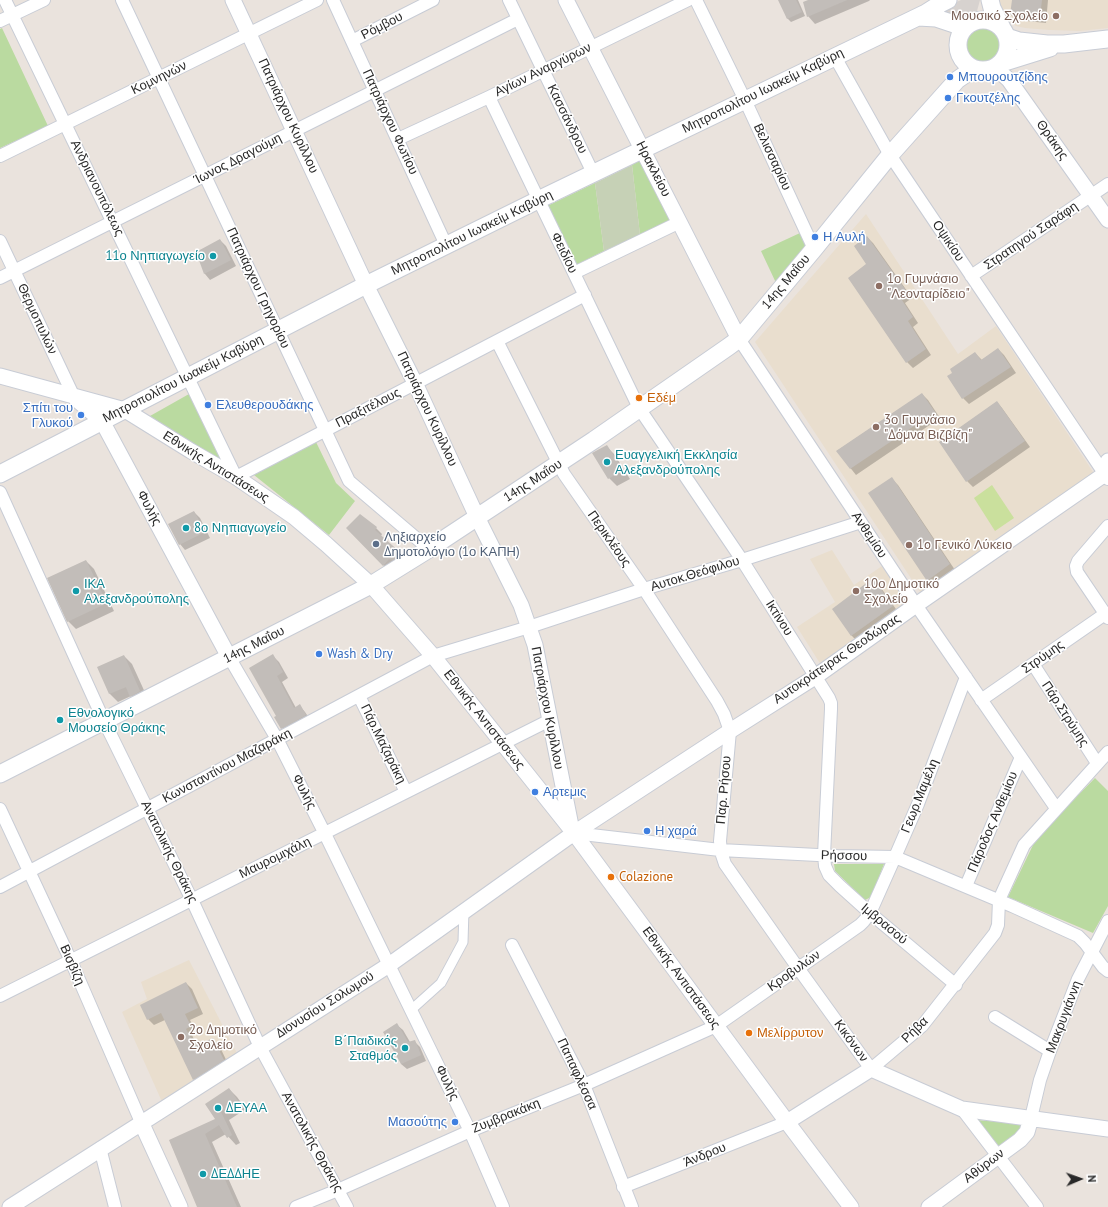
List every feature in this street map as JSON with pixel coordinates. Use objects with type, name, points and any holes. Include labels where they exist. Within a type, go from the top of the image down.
[{"type":"main road","name":"Μητροπολίτου Ιωακείμ Καβύρη","points":[[0,474],[446,245],[918,17],[948,0]]},
{"type":"main road","points":[[983,0],[977,18],[960,36],[958,49],[966,64],[988,67],[1008,51],[1005,32],[992,8],[990,0]]},
{"type":"main road","points":[[918,17],[936,18],[954,24],[970,24],[982,20],[989,20],[996,23],[1005,32],[1019,41],[1032,44],[1064,44],[1108,39]]},
{"type":"main road","name":"14ης Μαΐου","points":[[0,774],[371,585],[559,464],[739,339],[890,155],[957,80],[988,67],[1064,44]]},
{"type":"street","name":"Ανδριανουπόλεως","points":[[5,0],[236,477]]},
{"type":"street","points":[[0,21],[44,0]]},
{"type":"street","name":"Πατριάρχου Γρηγορίου","points":[[122,0],[349,481],[429,549]]},
{"type":"street","name":"Πατριάρχου Κυρίλλου","points":[[233,0],[366,285],[416,383],[477,517],[521,605],[535,645],[568,817],[574,833]]},
{"type":"street","name":"Κομνηνών","points":[[0,156],[317,0]]},
{"type":"street","name":"Πατριάρχου Φωτίου","points":[[333,0],[446,245]]},
{"type":"street","name":"Ρόμβου","points":[[352,41],[433,0]]},
{"type":"street","name":"Κασσάνδρου","points":[[509,0],[593,173]]},
{"type":"street","name":"Ηρακλείου","points":[[566,0],[739,339]]},
{"type":"street","name":"Αγίων Αναργύρων","points":[[398,139],[489,97],[688,0]]},
{"type":"street","name":"Βελισσαρίου","points":[[696,0],[745,100],[814,249]]},
{"type":"street","name":"Ίωνος Δραγούμη","points":[[0,278],[518,18]]},
{"type":"street","name":"Οψικίου","points":[[835,57],[890,155],[971,276],[1107,472]]},
{"type":"street","name":"Θράκης","points":[[988,67],[1000,72],[1010,80],[1108,220]]},
{"type":"street","name":"Φειδίου","points":[[489,97],[639,408]]},
{"type":"street","name":"Στρατηγού Σαράφη","points":[[971,276],[1108,184]]},
{"type":"street","points":[[574,273],[680,222]]},
{"type":"street","name":"Θερμοπυλών","points":[[0,241],[74,397]]},
{"type":"street","name":"Πραξιτέλους","points":[[236,477],[585,295]]},
{"type":"street","name":"Ανθεμίου","points":[[739,339],[916,605],[1056,808]]},
{"type":"street","name":"Περικλέους","points":[[497,341],[567,478],[644,589],[717,701],[730,731]]},
{"type":"street","name":"Εθνικής Αντιστάσεως","points":[[0,376],[124,410],[236,477],[294,518],[326,544],[371,585],[434,656],[574,833],[850,1207]]},
{"type":"street","name":"Φυλής","points":[[74,397],[102,421],[229,657],[277,739],[470,1131],[503,1207]]},
{"type":"street","name":"Ικτίνου","points":[[639,408],[742,560],[831,703],[824,855]]},
{"type":"street","name":"Αυτοκράτειρας Θεοδώρας","points":[[574,833],[815,677],[1107,472]]},
{"type":"street","name":"Ανατολικής Θράκης","points":[[0,492],[104,721],[148,808],[260,1047],[347,1207]]},
{"type":"street","name":"Αυτοκ.Θεόφιλου","points":[[434,656],[529,628],[644,589],[742,560],[860,522]]},
{"type":"street","points":[[1106,616],[1077,572],[1076,566],[1078,560],[1108,526]]},
{"type":"street","name":"Στρύμης","points":[[981,700],[1106,616]]},
{"type":"street","name":"Κωνσταντίνου Μαζαράκη","points":[[0,887],[434,656]]},
{"type":"street","name":"Πάρ.Στρύμης","points":[[1033,664],[1097,764]]},
{"type":"street","name":"Γεωρ.Μαμέλη","points":[[870,913],[918,804],[966,678]]},
{"type":"street","name":"Πάρ.Μαζαράκη","points":[[359,696],[406,792]]},
{"type":"street","name":"Μαυρομιχάλη","points":[[0,996],[550,720]]},
{"type":"street","name":"Παρ. Ρήσου","points":[[720,850],[730,731]]},
{"type":"street","name":"Ρήβα","points":[[786,1122],[871,1069],[918,1029],[956,985],[997,930],[1000,900],[1024,845],[1108,752]]},
{"type":"street","name":"Πάροδος Ανθεμίου","points":[[966,886],[1021,757]]},
{"type":"street","name":"Βισβίζη","points":[[0,809],[70,961],[141,1122]]},
{"type":"street","name":"Ρήσσου","points":[[574,833],[720,850],[895,857],[1000,900],[1078,936],[1108,972]]},
{"type":"street","name":"Διονυσίου Σολωμού","points":[[10,1207],[100,1148],[389,965],[464,910],[574,833]]},
{"type":"street","name":"Κικόνων","points":[[720,850],[732,875],[871,1069],[962,1109],[1108,1129]]},
{"type":"street","name":"Ιμβρασού","points":[[824,855],[825,866],[829,875],[840,886],[956,985]]},
{"type":"street","points":[[411,1010],[441,983],[445,976],[463,942],[464,910]]},
{"type":"street","name":"Κροβυλών","points":[[716,1026],[860,925],[870,913]]},
{"type":"street","name":"Μακρυγιάννη","points":[[1031,1118],[1040,1080],[1078,979],[1108,921]]},
{"type":"street","name":"Παπαφλέσσα","points":[[512,945],[584,1085],[632,1207]]},
{"type":"street","points":[[995,1017],[1050,1051]]},
{"type":"street","name":"Ζυμβρακάκη","points":[[296,1207],[338,1190],[470,1131],[584,1085],[716,1026]]},
{"type":"street","points":[[962,1109],[1037,1207]]},
{"type":"street","name":"Αθύρων","points":[[929,1207],[1024,1136],[1027,1132],[1031,1118]]},
{"type":"street","points":[[141,1122],[180,1207]]},
{"type":"street","name":"Άνδρου","points":[[623,1187],[786,1122]]},
{"type":"street","points":[[100,1148],[115,1207]]},
{"type":"shaded area","points":[[961,0],[980,0],[977,11],[971,20],[937,11]]},
{"type":"shaded area","name":"Μουσικό Σχολείο","points":[[998,0],[1108,0],[1108,28],[1080,31],[1050,30],[1016,26],[1008,20],[1002,12]]},
{"type":"shaded area","points":[[866,214],[958,354],[996,326],[1095,475],[920,592],[755,342]]},
{"type":"shaded area","points":[[832,550],[854,585],[882,566],[908,605],[821,665],[797,627],[835,602],[810,559]]},
{"type":"shaded area","name":"2o Δημοτικό Σχολείο","points":[[189,960],[242,1063],[167,1113],[122,1012],[147,999],[141,982]]},
{"type":"green space","points":[[980,26],[988,26],[999,32],[1005,43],[1005,51],[999,62],[988,68],[980,68],[969,62],[963,51],[963,43],[969,32]]},
{"type":"green space","points":[[2,28],[48,126],[0,148],[0,29]]},
{"type":"green space","points":[[642,159],[674,220],[640,235],[632,165]]},
{"type":"green space","points":[[632,165],[640,235],[604,251],[595,183]]},
{"type":"green space","points":[[595,183],[604,251],[576,265],[547,206]]},
{"type":"green space","points":[[800,233],[809,250],[777,285],[761,251]]},
{"type":"green space","points":[[189,394],[224,464],[150,416]]},
{"type":"green space","points":[[316,442],[336,483],[355,501],[329,535],[254,475]]},
{"type":"green space","points":[[992,485],[1014,518],[995,531],[974,498]]},
{"type":"green space","points":[[1095,778],[1108,791],[1108,906],[1093,933],[1008,897],[1033,845],[1041,833]]},
{"type":"green space","points":[[834,864],[884,864],[871,897],[865,900],[835,871]]},
{"type":"green space","points":[[976,1120],[1024,1123],[1019,1134],[1000,1147]]},
{"type":"building","points":[[778,0],[796,0],[802,12],[787,19]]},
{"type":"building","points":[[808,0],[847,0],[807,17],[803,2]]},
{"type":"building","points":[[1012,0],[1042,0],[1040,17],[1010,15]]},
{"type":"building","points":[[867,236],[907,292],[900,297],[913,317],[908,321],[926,349],[906,363],[848,278],[866,264],[854,246]]},
{"type":"building","name":"11ο Νηπιαγωγείο","points":[[220,239],[231,260],[204,274],[196,252]]},
{"type":"building","points":[[998,348],[1011,367],[962,399],[947,376],[952,373],[950,369],[975,352],[981,360]]},
{"type":"building","points":[[922,393],[935,412],[850,469],[836,451]]},
{"type":"building","points":[[997,401],[1025,441],[966,482],[939,442]]},
{"type":"building","name":"Ευαγγελική Εκκλησία Αλεξανδρούπολης","points":[[607,445],[623,470],[608,479],[592,453]]},
{"type":"building","points":[[892,477],[950,564],[927,581],[868,493]]},
{"type":"building","name":"8ο Νηπιαγωγείο","points":[[194,511],[205,532],[179,545],[168,524]]},
{"type":"building","name":"Ληξιαρχείο Δημοτολόγιο (1ο ΚΑΠΗ)","points":[[360,514],[377,527],[375,530],[401,553],[393,560],[389,559],[383,566],[346,528]]},
{"type":"building","name":"ΙΚΑ Αλεξανδρούπολης","points":[[86,560],[107,603],[67,622],[47,578]]},
{"type":"building","points":[[873,578],[893,606],[851,636],[832,609]]},
{"type":"building","points":[[273,654],[283,672],[277,676],[294,708],[300,704],[306,715],[281,729],[274,717],[276,716],[249,668]]},
{"type":"building","points":[[124,655],[140,691],[130,697],[126,687],[109,694],[97,667]]},
{"type":"building","points":[[186,982],[198,1008],[185,1014],[191,1026],[186,1029],[195,1046],[213,1038],[224,1060],[193,1080],[161,1013],[147,1020],[140,1005]]},
{"type":"building","name":"Β΄Παιδικός Σταθμός","points":[[397,1023],[408,1042],[415,1040],[421,1055],[401,1064],[383,1032]]},
{"type":"building","name":"ΔΕΔΔΗΕ","points":[[229,1088],[238,1101],[221,1112],[232,1135],[227,1138],[219,1125],[205,1134],[237,1207],[197,1207],[169,1140],[215,1119],[205,1104]]},
{"type":"place","name":"Μουσικό Σχολείο","points":[[1056,16]]},
{"type":"place","name":"Μπουρουτζίδης","points":[[950,77]]},
{"type":"place","name":"Γκουτζέλης","points":[[948,98]]},
{"type":"place","name":"Η Αυλή","points":[[815,237]]},
{"type":"place","name":"11ο Νηπιαγωγείο","points":[[213,256]]},
{"type":"place","name":"1ο Γυμνάσιο \"Λεονταρίδειο\"","points":[[879,286]]},
{"type":"place","name":"Εδέμ","points":[[639,398]]},
{"type":"place","name":"Ελευθερουδάκης","points":[[208,405]]},
{"type":"place","name":"Σπίτι του Γλυκού","points":[[81,415]]},
{"type":"place","name":"3ο Γυμνάσιο \"Δόμνα Βιζβίζη\"","points":[[876,427]]},
{"type":"place","name":"Ευαγγελική Εκκλησία Αλεξανδρούπολης","points":[[607,462]]},
{"type":"place","name":"8ο Νηπιαγωγείο","points":[[186,528]]},
{"type":"place","name":"Ληξιαρχείο Δημοτολόγιο (1ο ΚΑΠΗ)","points":[[376,544]]},
{"type":"place","name":"1o Γενικό Λύκειο","points":[[909,545]]},
{"type":"place","name":"ΙΚΑ Αλεξανδρούπολης","points":[[76,591]]},
{"type":"place","name":"10ο Δημοτικό Σχολείο","points":[[856,591]]},
{"type":"place","name":"Wash & Dry","points":[[319,654]]},
{"type":"place","name":"Εθνολογικό Μουσείο Θράκης","points":[[60,720]]},
{"type":"place","name":"Αρτεμις","points":[[535,792]]},
{"type":"place","name":"Η χαρά","points":[[647,831]]},
{"type":"place","name":"Colazione","points":[[611,877]]},
{"type":"place","name":"Μελίρρυτον","points":[[749,1033]]},
{"type":"place","name":"2o Δημοτικό Σχολείο","points":[[181,1037]]},
{"type":"place","name":"Β΄Παιδικός Σταθμός","points":[[405,1048]]},
{"type":"place","name":"ΔΕΥΑΑ","points":[[218,1108]]},
{"type":"place","name":"Μασούτης","points":[[455,1122]]},
{"type":"place","name":"ΔΕΔΔΗΕ","points":[[203,1174]]}]
